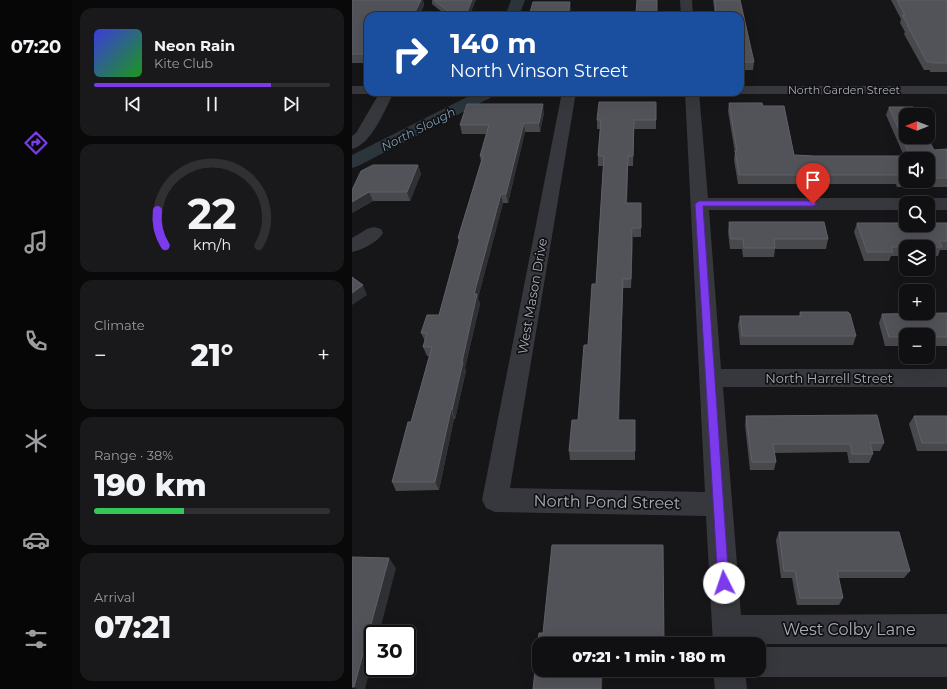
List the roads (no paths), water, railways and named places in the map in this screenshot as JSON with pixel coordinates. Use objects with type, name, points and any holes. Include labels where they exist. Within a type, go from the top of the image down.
[{"type":"street","points":[[686,0],[687,12]]},
{"type":"street","points":[[352,90],[364,90]]},
{"type":"street","name":"North Garden Street","points":[[744,90],[947,90]]},
{"type":"street","points":[[352,144],[362,136],[385,96]]},
{"type":"street","name":"West Mason Drive","points":[[495,500],[568,96]]},
{"type":"street","points":[[692,96],[727,637]]},
{"type":"street","points":[[699,204],[899,204]]},
{"type":"street","points":[[935,204],[947,204]]},
{"type":"street","points":[[352,246],[374,233]]},
{"type":"street","name":"North Harrell Street","points":[[710,378],[947,378]]},
{"type":"street","name":"North Pond Street","points":[[495,500],[718,504]]},
{"type":"street","name":"West Colby Lane","points":[[727,637],[947,629]]},
{"type":"street","points":[[766,662],[947,662]]},
{"type":"street","points":[[729,677],[730,689]]},
{"type":"waterway","name":"North Slough","points":[[514,12],[518,0]]},
{"type":"waterway","name":"North Slough","points":[[352,162],[482,96]]}]
